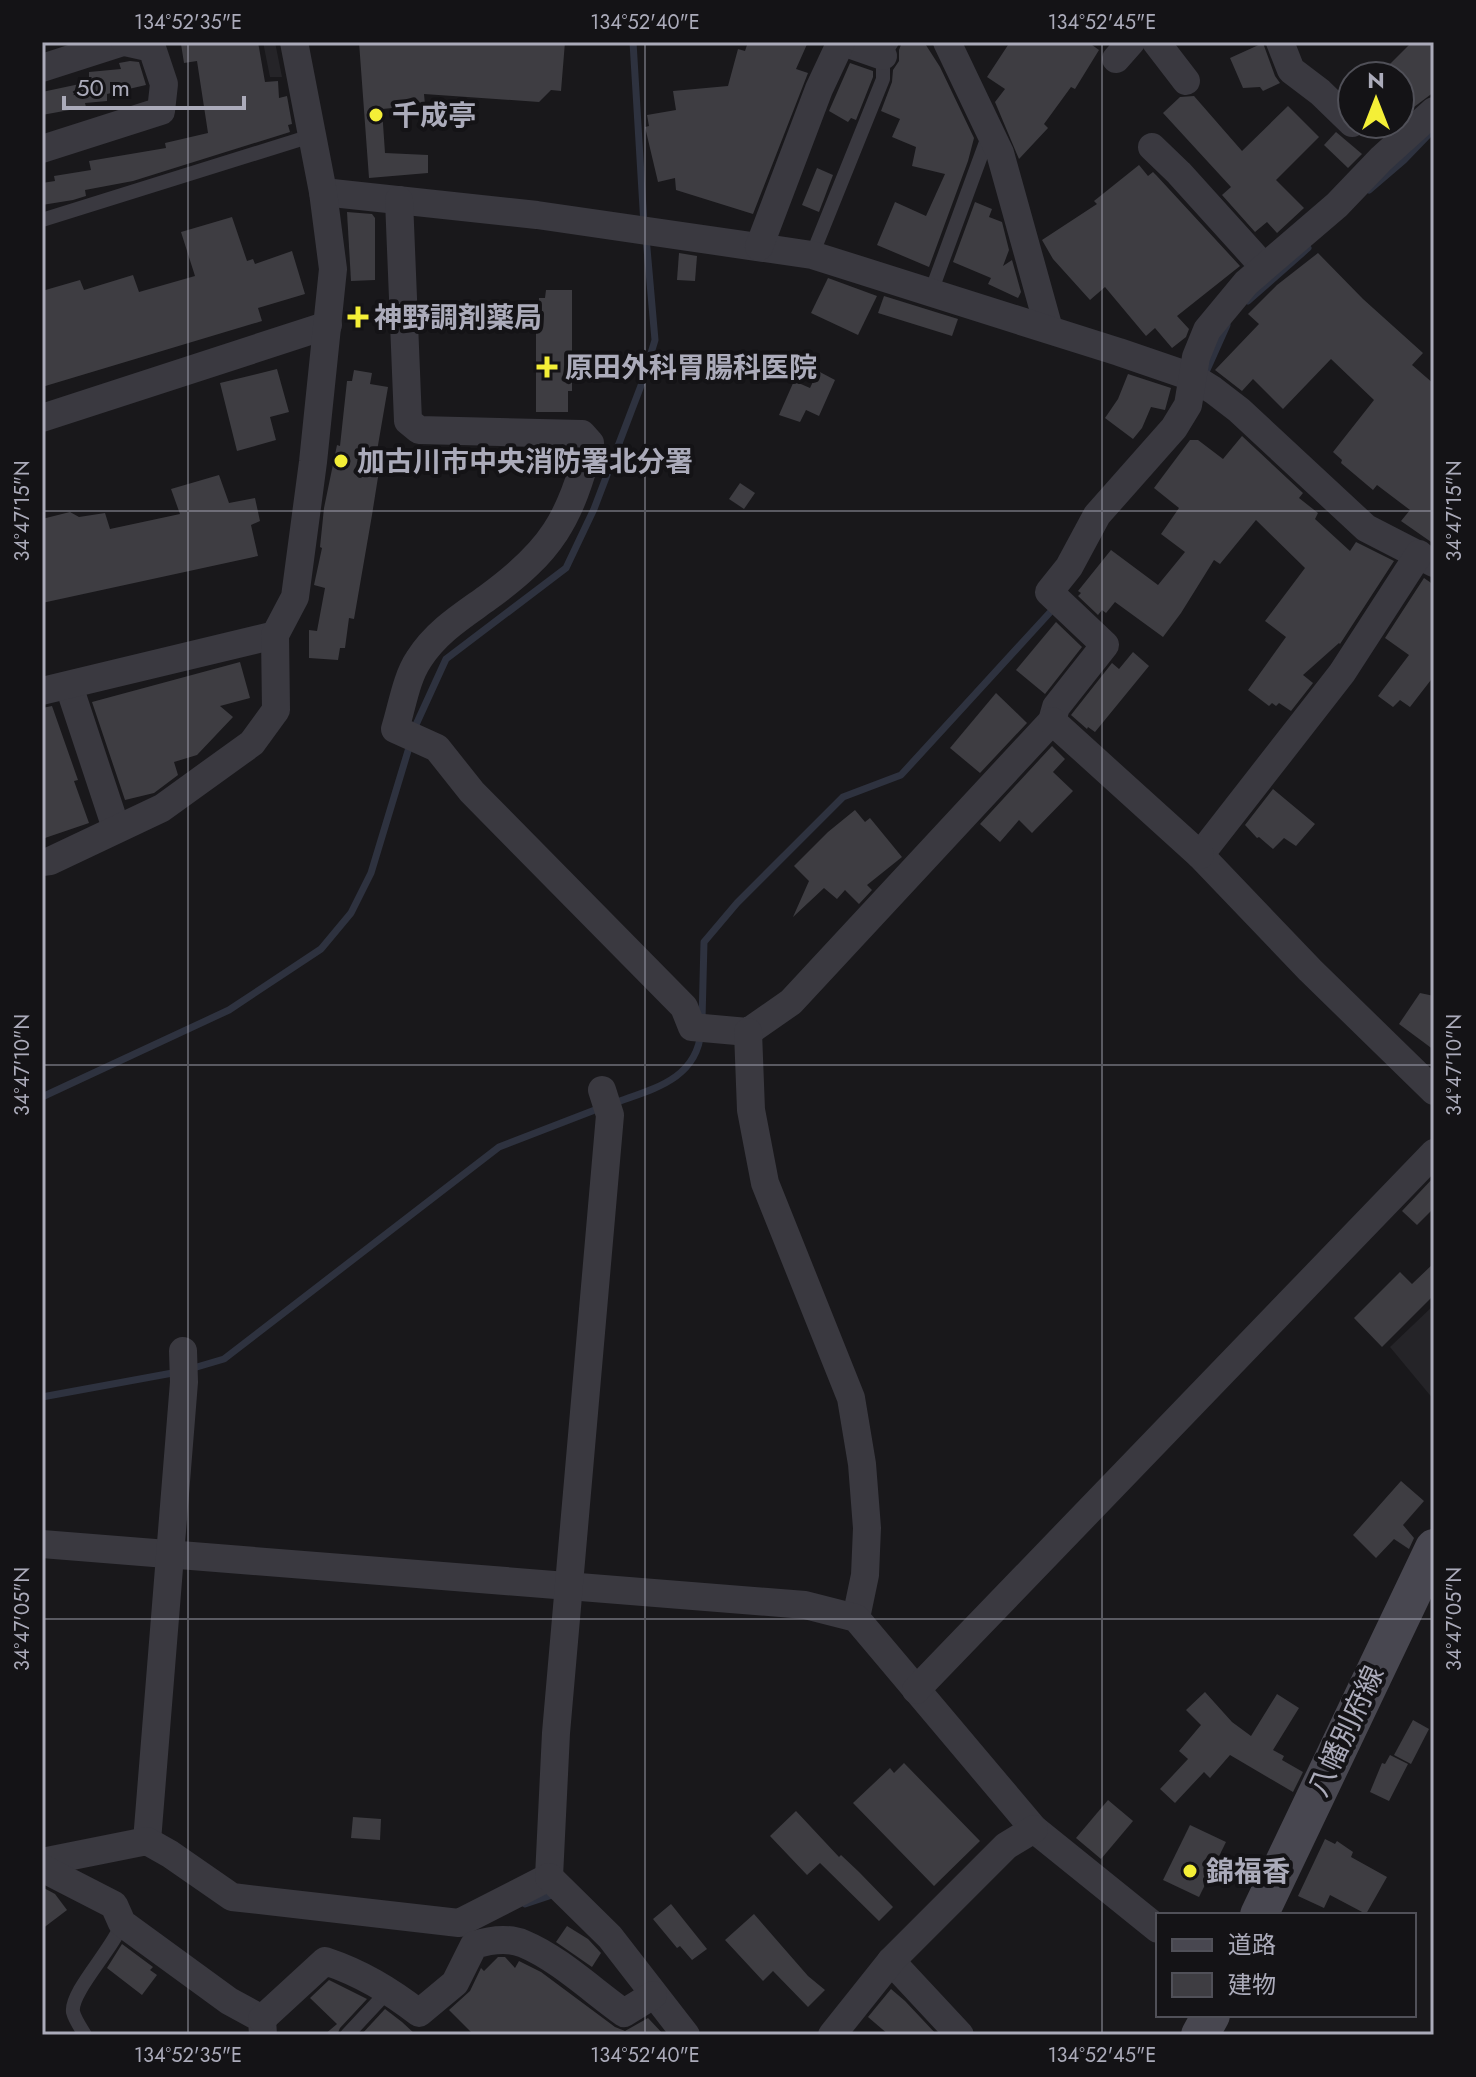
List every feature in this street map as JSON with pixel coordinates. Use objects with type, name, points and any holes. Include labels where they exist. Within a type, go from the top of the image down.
[{"type":"main road","name":"八幡別府線","points":[[1260,1913],[1434,1548]]},
{"type":"main road","points":[[1200,2035],[1210,2017]]},
{"type":"street","points":[[42,68],[124,42],[152,48],[164,84],[161,111],[42,149]]},
{"type":"street","points":[[42,862],[162,808],[252,743],[276,710],[275,635],[295,597],[333,269],[323,192],[294,42]]},
{"type":"street","points":[[759,247],[819,89],[842,42],[888,49]]},
{"type":"street","points":[[947,42],[1000,153],[1027,240],[1038,296],[1049,329]]},
{"type":"street","points":[[1156,42],[1186,81]]},
{"type":"street","points":[[1280,42],[1291,70],[1336,108]]},
{"type":"street","points":[[720,1029],[791,1002],[1052,721],[1056,707],[1105,645],[1049,592],[1069,567],[1097,515],[1174,428],[1188,405],[1196,357],[1207,330],[1246,283],[1337,205],[1381,159],[1434,111]]},
{"type":"street","points":[[1369,140],[1381,159]]},
{"type":"street","points":[[1152,147],[1188,165],[1264,267]]},
{"type":"street","points":[[323,192],[537,215],[812,255],[1192,377],[1239,410],[1366,528],[1427,558],[1200,855]]},
{"type":"street","points":[[399,200],[408,421],[419,430],[582,434],[590,443],[581,477],[562,524],[539,556],[440,632],[417,660],[395,729],[437,748],[472,792],[684,1007],[720,1029],[751,1110],[765,1183],[851,1398],[862,1464],[867,1528],[865,1575],[856,1618]]},
{"type":"street","points":[[42,418],[328,325]]},
{"type":"street","points":[[116,828],[55,688],[275,635]]},
{"type":"street","points":[[1052,721],[1200,855],[1310,970],[1434,1091]]},
{"type":"street","points":[[606,1103],[556,1733],[549,1877],[610,1937],[686,2035]]},
{"type":"street","points":[[916,1690],[1434,1153]]},
{"type":"street","points":[[147,1841],[184,1382],[183,1351]]},
{"type":"street","points":[[42,1544],[805,1605],[856,1618],[1034,1829],[1156,1927]]},
{"type":"street","points":[[832,2035],[891,1961],[1006,1846],[1034,1829]]},
{"type":"street","points":[[42,1865],[147,1841],[232,1897],[459,1923],[549,1877]]},
{"type":"street","points":[[42,1865],[114,1905],[122,1923],[262,2027],[325,1961],[354,1971],[389,1990],[419,2013],[455,1983],[474,1945],[491,1940],[522,1942],[624,2013],[653,1995]]},
{"type":"street","points":[[891,1961],[960,2035]]},
{"type":"lane","points":[[812,255],[883,79],[888,49]]},
{"type":"lane","points":[[931,292],[991,130]]},
{"type":"lane","points":[[42,220],[311,136]]},
{"type":"lane","points":[[85,2035],[73,2014],[73,2003],[78,1990],[117,1937],[122,1923]]},
{"type":"lane","points":[[347,2035],[389,1990]]},
{"type":"shaded area","points":[[263,42],[275,42],[282,77],[270,77]]},
{"type":"shaded area","points":[[1434,1305],[1434,1400],[1390,1347]]},
{"type":"building","points":[[258,42],[265,82],[278,81],[279,98],[287,96],[292,124],[288,125],[290,132],[133,181],[85,190],[86,196],[73,200],[42,205],[42,183],[55,181],[54,176],[91,170],[89,161],[166,148],[165,143],[208,133],[197,61],[184,63],[181,44]]},
{"type":"building","points":[[359,42],[565,42],[561,91],[551,90],[539,102],[424,94],[425,105],[382,109],[385,153],[428,155],[428,173],[369,178]]},
{"type":"building","points":[[748,42],[808,42],[796,69],[808,73],[753,214],[676,190],[675,178],[658,182],[645,127],[649,126],[647,115],[676,110],[673,91],[728,86],[738,49],[745,51]]},
{"type":"building","points":[[902,42],[924,42],[940,67],[974,138],[929,267],[877,245],[895,202],[926,216],[945,174],[912,166],[916,147],[892,137],[900,119],[881,111],[892,82],[893,70],[899,61]]},
{"type":"building","points":[[1010,42],[1088,42],[1099,50],[1075,89],[1071,87],[1044,124],[1048,128],[1019,159],[995,102],[1005,89],[987,77]]},
{"type":"building","points":[[1412,42],[1434,42],[1434,92],[1416,106],[1416,60],[1394,60]]},
{"type":"building","points":[[1263,43],[1280,83],[1263,91],[1260,87],[1243,88],[1230,58]]},
{"type":"building","points":[[139,62],[146,85],[107,94],[107,101],[85,103],[86,107],[42,115],[42,92],[89,82],[89,72],[121,69],[119,63]]},
{"type":"building","points":[[850,63],[873,71],[873,77],[856,120],[851,118],[848,122],[829,111]]},
{"type":"building","points":[[1194,96],[1242,151],[1288,106],[1319,137],[1276,180],[1304,208],[1277,233],[1267,222],[1255,232],[1222,195],[1231,187],[1163,113],[1180,97]]},
{"type":"building","points":[[1336,132],[1336,140],[1345,140],[1362,154],[1348,168],[1324,145]]},
{"type":"building","points":[[1139,165],[1148,176],[1153,172],[1156,175],[1240,266],[1177,316],[1189,329],[1186,337],[1172,348],[1155,328],[1146,336],[1105,287],[1090,300],[1053,259],[1042,240],[1097,204],[1094,201]]},
{"type":"building","points":[[817,168],[833,175],[819,212],[802,205]]},
{"type":"building","points":[[975,202],[992,209],[989,217],[1002,222],[1009,250],[1003,266],[1012,260],[1021,292],[1018,298],[988,284],[991,278],[953,262]]},
{"type":"building","points":[[347,212],[372,214],[375,218],[375,280],[351,281]]},
{"type":"building","points":[[232,217],[247,261],[253,259],[255,264],[292,251],[305,294],[258,308],[262,321],[42,387],[42,291],[80,280],[84,290],[133,275],[139,292],[195,276],[181,232]]},
{"type":"building","points":[[679,253],[697,256],[695,281],[677,280]]},
{"type":"building","points":[[1318,253],[1423,353],[1412,365],[1434,384],[1434,544],[1401,521],[1410,510],[1377,485],[1373,490],[1341,463],[1342,460],[1333,452],[1374,400],[1331,359],[1283,409],[1253,379],[1242,391],[1215,370],[1259,324],[1248,314],[1277,285]]},
{"type":"building","points":[[828,278],[877,296],[858,335],[811,313]]},
{"type":"building","points":[[546,290],[572,290],[572,391],[568,391],[568,412],[536,412],[536,310],[539,309],[539,298],[545,298]]},
{"type":"building","points":[[884,296],[958,319],[952,336],[878,313]]},
{"type":"building","points":[[277,369],[289,412],[270,417],[276,440],[237,451],[220,383]]},
{"type":"building","points":[[354,370],[372,373],[370,384],[388,387],[377,451],[382,452],[354,619],[349,618],[345,648],[340,648],[338,660],[309,658],[309,630],[317,631],[325,588],[314,585],[322,548],[324,508],[337,445],[340,446],[347,381],[352,381]]},
{"type":"building","points":[[818,371],[835,380],[819,416],[806,410],[800,422],[779,415],[794,381],[810,388]]},
{"type":"building","points":[[1128,374],[1171,388],[1165,410],[1151,407],[1142,428],[1133,439],[1105,418],[1118,399]]},
{"type":"building","points":[[1242,436],[1303,493],[1299,498],[1318,513],[1315,519],[1350,551],[1356,542],[1394,561],[1340,644],[1303,675],[1313,683],[1291,711],[1279,703],[1269,706],[1248,690],[1286,637],[1265,621],[1305,568],[1256,520],[1220,564],[1214,560],[1163,637],[1115,602],[1106,613],[1102,610],[1098,615],[1078,596],[1081,593],[1078,591],[1111,550],[1158,585],[1185,552],[1161,534],[1179,508],[1154,488],[1190,440],[1198,440],[1223,459]]},
{"type":"building","points":[[219,475],[229,503],[255,498],[260,521],[251,525],[258,556],[42,603],[42,519],[70,512],[79,517],[105,513],[110,529],[180,514],[171,489]]},
{"type":"building","points":[[740,483],[755,493],[744,509],[729,499]]},
{"type":"building","points":[[1424,578],[1434,585],[1434,676],[1410,707],[1400,700],[1393,707],[1378,696],[1409,655],[1385,638]]},
{"type":"building","points":[[1056,622],[1082,647],[1045,694],[1016,670]]},
{"type":"building","points":[[1133,652],[1149,666],[1095,732],[1087,729],[1071,715],[1112,663],[1119,669]]},
{"type":"building","points":[[240,662],[250,698],[220,706],[233,717],[197,755],[174,762],[178,775],[154,793],[125,800],[92,702]]},
{"type":"building","points":[[996,693],[1027,723],[980,773],[950,748]]},
{"type":"building","points":[[52,706],[78,780],[74,781],[89,823],[42,839],[42,708]]},
{"type":"building","points":[[1052,746],[1065,759],[1053,772],[1073,791],[1032,833],[1019,820],[1000,842],[980,824]]},
{"type":"building","points":[[1273,789],[1315,824],[1296,846],[1284,838],[1273,849],[1245,825]]},
{"type":"building","points":[[855,810],[865,822],[870,818],[902,857],[867,885],[872,890],[859,904],[845,890],[837,899],[824,888],[793,917],[809,881],[794,866]]},
{"type":"building","points":[[1420,993],[1434,996],[1434,1050],[1399,1024]]},
{"type":"building","points":[[1434,1177],[1434,1208],[1417,1225],[1402,1211]]},
{"type":"building","points":[[1434,1263],[1434,1295],[1382,1347],[1354,1318],[1400,1272],[1412,1284]]},
{"type":"building","points":[[1401,1481],[1424,1501],[1403,1525],[1414,1538],[1409,1549],[1394,1539],[1376,1558],[1353,1535]]},
{"type":"building","points":[[1205,1692],[1232,1722],[1251,1736],[1277,1694],[1299,1708],[1273,1750],[1284,1756],[1282,1760],[1303,1772],[1293,1792],[1230,1755],[1210,1778],[1204,1772],[1175,1803],[1160,1789],[1188,1759],[1179,1751],[1201,1725],[1186,1710]]},
{"type":"building","points":[[1413,1720],[1429,1729],[1411,1764],[1394,1755]]},
{"type":"building","points":[[1390,1755],[1408,1764],[1389,1801],[1370,1792],[1382,1763],[1385,1764]]},
{"type":"building","points":[[904,1763],[980,1841],[934,1886],[853,1803],[890,1768],[894,1773]]},
{"type":"building","points":[[1108,1800],[1133,1821],[1101,1859],[1076,1838]]},
{"type":"building","points":[[796,1811],[839,1857],[841,1855],[893,1907],[879,1921],[820,1863],[807,1875],[770,1836]]},
{"type":"building","points":[[353,1817],[381,1819],[380,1840],[351,1838]]},
{"type":"building","points":[[1190,1825],[1226,1842],[1199,1897],[1163,1880]]},
{"type":"building","points":[[1325,1839],[1335,1844],[1337,1841],[1353,1852],[1351,1857],[1387,1877],[1367,1913],[1330,1895],[1324,1908],[1298,1896]]},
{"type":"building","points":[[42,1887],[55,1894],[67,1910],[42,1929]]},
{"type":"building","points":[[671,1904],[707,1949],[692,1960],[680,1946],[677,1948],[653,1919]]},
{"type":"building","points":[[754,1914],[808,1976],[825,1990],[808,2007],[773,1971],[763,1981],[725,1940]]},
{"type":"building","points":[[567,1926],[588,1939],[601,1953],[592,1967],[556,1942]]},
{"type":"building","points":[[122,1944],[153,1967],[150,1970],[157,1975],[142,1995],[107,1968]]},
{"type":"building","points":[[498,1957],[505,1957],[515,1968],[519,1961],[541,1972],[615,2027],[625,2031],[648,2018],[664,2035],[474,2035],[449,2010],[470,1991],[481,1968],[484,1971]]},
{"type":"building","points":[[329,1980],[367,1999],[337,2035],[324,2035],[337,2024],[310,1998]]},
{"type":"building","points":[[891,1989],[937,2035],[889,2035],[868,2017]]},
{"type":"building","points":[[385,2009],[402,2022],[416,2035],[361,2035]]},
{"type":"waterway","points":[[633,42],[644,225]]},
{"type":"waterway","points":[[1369,190],[1430,133]]},
{"type":"waterway","points":[[414,729],[446,659],[566,568],[594,509],[655,340],[646,237]]},
{"type":"waterway","points":[[1248,301],[1308,248]]},
{"type":"waterway","points":[[1206,372],[1227,325]]},
{"type":"waterway","points":[[702,1020],[704,942],[737,903],[843,797],[901,775],[1054,608]]},
{"type":"waterway","points":[[42,1097],[229,1010],[321,949],[351,913],[371,873],[411,741]]},
{"type":"waterway","points":[[612,1104],[656,1088],[681,1072],[697,1049],[701,1032]]},
{"type":"waterway","points":[[190,1369],[224,1359],[499,1147],[600,1108]]},
{"type":"waterway","points":[[42,1397],[178,1372]]},
{"type":"waterway","points":[[525,1904],[555,1894]]},
{"type":"place","name":"千成亭","points":[[376,115]]},
{"type":"place","name":"神野調剤薬局","points":[[358,317]]},
{"type":"place","name":"原田外科胃腸科医院","points":[[547,367]]},
{"type":"place","name":"加古川市中央消防署北分署","points":[[341,461]]},
{"type":"place","name":"錦福香","points":[[1190,1871]]}]
